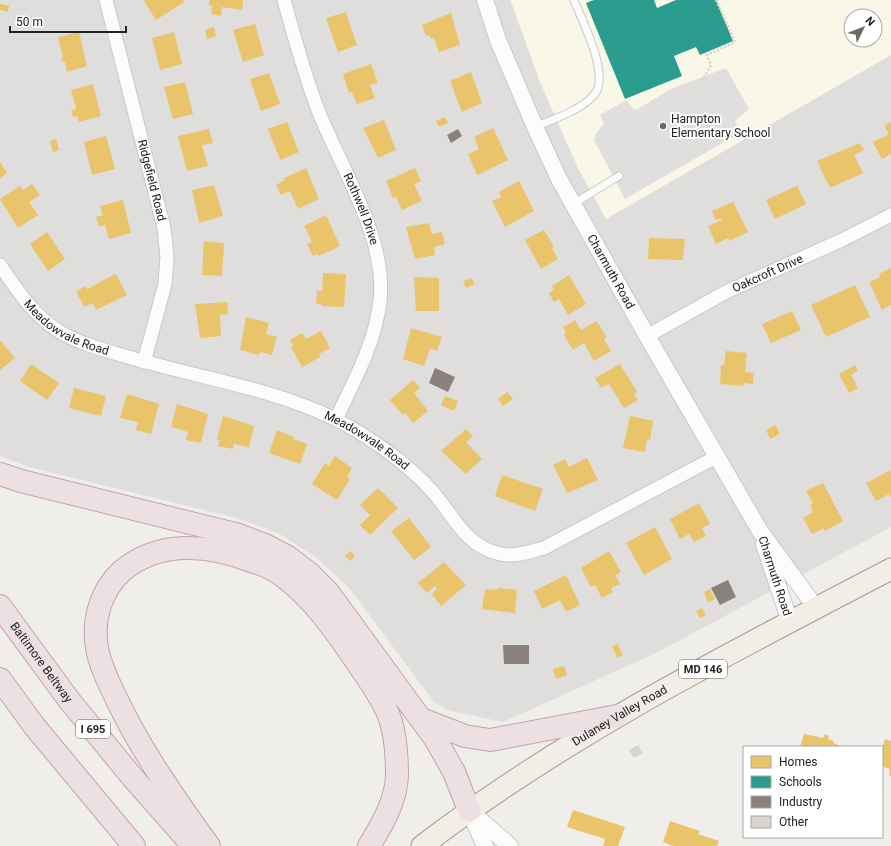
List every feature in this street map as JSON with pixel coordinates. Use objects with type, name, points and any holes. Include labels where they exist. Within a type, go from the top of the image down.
[{"type":"highway","points":[[0,474],[21,481],[239,535],[265,545],[288,557],[328,592],[421,719],[446,756],[469,810]]},
{"type":"highway","points":[[209,846],[171,793],[125,718],[106,677],[97,647],[96,624],[98,608],[116,577],[144,556],[180,547],[205,548],[233,554],[277,572],[313,602],[378,692],[389,717],[394,735],[397,778],[386,816],[369,846]]},
{"type":"highway","name":"Baltimore Beltway","points":[[0,606],[69,700],[133,778],[193,846]]},
{"type":"highway","points":[[0,679],[35,728],[134,846]]},
{"type":"highway","points":[[421,719],[470,737],[490,740],[617,716]]},
{"type":"main road","name":"Dulaney Valley Road","points":[[422,846],[469,810],[542,762],[617,716],[891,569]]},
{"type":"street","name":"Ridgefield Road","points":[[106,0],[164,228],[167,257],[165,284],[144,362]]},
{"type":"street","name":"Rothwell Drive","points":[[284,0],[304,71],[320,114],[365,218],[375,246],[380,272],[380,299],[375,328],[365,358],[336,419]]},
{"type":"street","name":"Charmuth Road","points":[[485,0],[498,40],[534,127],[573,204],[716,457],[760,531],[816,608]]},
{"type":"street","name":"Oakcroft Drive","points":[[647,336],[720,295],[842,240],[891,215]]},
{"type":"street","name":"Meadowvale Road","points":[[0,265],[18,292],[39,315],[60,332],[88,346],[257,391],[298,404],[336,419],[404,465],[433,492],[463,531],[481,547],[504,554],[517,556],[544,548],[716,457]]},
{"type":"street","name":"Charmuth Road","points":[[760,531],[790,622]]},
{"type":"street","points":[[469,810],[485,846]]},
{"type":"street","points":[[469,810],[510,846]]},
{"type":"lane","points":[[534,127],[579,107],[595,95],[599,80],[599,62],[574,0]]},
{"type":"lane","points":[[573,204],[619,176]]},
{"type":"path","points":[[702,81],[710,65],[707,55],[735,42],[716,0]]},
{"type":"shaded area","points":[[0,0],[510,0],[540,82],[579,170],[606,218],[891,55],[891,527],[656,653],[503,722],[447,710],[434,702],[350,589],[317,558],[278,533],[237,518],[29,467],[0,456]]},
{"type":"shaded area","name":"Hampton Elementary School","points":[[511,0],[891,0],[891,55],[606,219],[579,170],[540,82]]},
{"type":"shaded area","points":[[726,68],[749,109],[735,121],[740,133],[625,199],[594,140],[596,133],[604,124],[600,115],[627,100],[632,108],[636,110],[673,88]]},
{"type":"building: Homes","points":[[183,0],[184,2],[156,20],[144,1]]},
{"type":"building: Homes","points":[[209,0],[243,0],[242,10],[222,7],[221,16],[211,14],[212,6],[209,5]]},
{"type":"building: Homes","points":[[0,4],[9,6],[8,12],[0,10]]},
{"type":"building: Homes","points":[[346,12],[357,45],[338,52],[326,18]]},
{"type":"building: Homes","points":[[451,13],[460,45],[439,52],[434,38],[431,39],[430,35],[426,36],[422,25]]},
{"type":"building: Homes","points":[[255,24],[264,55],[243,62],[233,30]]},
{"type":"building: Homes","points":[[214,27],[216,36],[207,39],[205,30]]},
{"type":"building: Homes","points":[[79,32],[87,66],[67,72],[65,61],[62,62],[61,58],[63,58],[58,37]]},
{"type":"building: Homes","points":[[174,32],[182,64],[160,70],[152,38]]},
{"type":"building: Homes","points":[[371,64],[378,83],[370,85],[375,98],[357,104],[352,92],[349,93],[343,74]]},
{"type":"building: Homes","points":[[471,72],[482,103],[462,112],[450,81]]},
{"type":"building: Homes","points":[[269,73],[280,104],[261,111],[250,79]]},
{"type":"building: Homes","points":[[185,82],[193,114],[173,119],[164,87]]},
{"type":"building: Homes","points":[[93,84],[101,116],[79,122],[77,116],[73,117],[71,111],[76,109],[71,90]]},
{"type":"building: Homes","points":[[445,117],[448,123],[439,127],[436,121]]},
{"type":"building: Homes","points":[[384,120],[396,150],[378,158],[363,128]]},
{"type":"building: Homes","points":[[287,122],[299,152],[280,160],[268,129]]},
{"type":"building: Homes","points":[[891,122],[891,154],[882,159],[873,142],[889,134],[884,126]]},
{"type":"building: Homes","points":[[493,128],[508,160],[477,175],[468,154],[479,149],[474,137]]},
{"type":"building: Homes","points":[[209,129],[213,143],[202,145],[208,166],[187,171],[178,136]]},
{"type":"building: Homes","points":[[106,136],[115,169],[92,175],[84,142]]},
{"type":"building: Homes","points":[[56,139],[59,150],[53,152],[50,141]]},
{"type":"building: Homes","points":[[860,143],[864,150],[854,155],[863,173],[830,188],[817,161]]},
{"type":"building: Homes","points":[[0,162],[7,173],[0,178]]},
{"type":"building: Homes","points":[[306,168],[319,199],[298,209],[290,191],[281,195],[276,185],[285,180],[284,178]]},
{"type":"building: Homes","points":[[415,168],[421,181],[414,184],[422,201],[402,210],[396,197],[393,198],[386,181]]},
{"type":"building: Homes","points":[[519,181],[534,211],[505,227],[492,201],[501,197],[499,192]]},
{"type":"building: Homes","points":[[32,184],[40,195],[29,202],[38,215],[18,228],[0,199],[20,186],[23,190]]},
{"type":"building: Homes","points":[[214,185],[223,216],[199,223],[192,190]]},
{"type":"building: Homes","points":[[797,186],[806,204],[775,219],[766,200]]},
{"type":"building: Homes","points":[[123,200],[131,233],[109,239],[105,225],[99,227],[96,217],[103,215],[100,206]]},
{"type":"building: Homes","points":[[733,202],[748,232],[729,241],[728,238],[716,244],[708,226],[722,220],[721,218],[716,220],[712,211]]},
{"type":"building: Homes","points":[[326,215],[340,246],[319,256],[318,254],[313,256],[307,244],[312,242],[304,226]]},
{"type":"building: Homes","points":[[429,223],[432,234],[442,232],[445,244],[434,247],[435,255],[415,259],[406,227]]},
{"type":"building: Homes","points":[[544,230],[554,247],[552,248],[558,259],[541,269],[525,240]]},
{"type":"building: Homes","points":[[47,232],[65,259],[48,271],[30,244]]},
{"type":"building: Homes","points":[[649,238],[685,239],[683,260],[648,259]]},
{"type":"building: Homes","points":[[204,241],[224,243],[222,276],[202,275]]},
{"type":"building: Homes","points":[[891,268],[891,305],[882,310],[869,282],[880,277],[879,274]]},
{"type":"building: Homes","points":[[323,273],[346,274],[344,307],[321,306],[321,304],[316,304],[317,291],[322,291]]},
{"type":"building: Homes","points":[[116,274],[127,295],[96,310],[93,303],[84,307],[76,291],[86,286],[87,289]]},
{"type":"building: Homes","points":[[569,275],[586,304],[568,315],[559,299],[554,302],[549,293],[554,290],[552,286]]},
{"type":"building: Homes","points":[[414,277],[439,278],[439,311],[416,311]]},
{"type":"building: Homes","points":[[471,278],[475,284],[466,288],[463,281]]},
{"type":"building: Homes","points":[[855,285],[870,317],[826,337],[811,305]]},
{"type":"building: Homes","points":[[227,302],[228,314],[220,315],[221,336],[200,338],[195,304]]},
{"type":"building: Homes","points":[[792,311],[801,330],[771,343],[762,324]]},
{"type":"building: Homes","points":[[246,317],[269,323],[266,334],[277,337],[272,355],[260,352],[259,355],[240,350]]},
{"type":"building: Homes","points":[[575,320],[581,330],[597,321],[607,338],[604,340],[611,351],[594,361],[584,343],[573,350],[564,335],[566,333],[563,327]]},
{"type":"building: Homes","points":[[411,328],[442,337],[437,351],[430,348],[424,366],[403,359]]},
{"type":"building: Homes","points":[[321,331],[330,348],[319,354],[320,357],[302,367],[291,347],[293,346],[290,340],[302,333],[306,339]]},
{"type":"building: Homes","points":[[0,340],[15,358],[0,370]]},
{"type":"building: Homes","points":[[726,351],[747,353],[745,372],[754,373],[753,384],[744,383],[743,386],[720,384],[721,365],[724,365]]},
{"type":"building: Homes","points":[[31,364],[59,383],[47,400],[20,381]]},
{"type":"building: Homes","points":[[620,364],[637,392],[634,394],[638,400],[624,408],[609,384],[601,388],[595,378]]},
{"type":"building: Homes","points":[[855,365],[858,371],[851,375],[858,388],[849,393],[839,374]]},
{"type":"building: Homes","points":[[413,380],[420,388],[414,393],[428,411],[413,423],[405,413],[403,415],[390,400]]},
{"type":"building: Homes","points":[[74,388],[106,396],[101,416],[69,408]]},
{"type":"building: Homes","points":[[507,392],[513,399],[503,406],[498,399]]},
{"type":"building: Homes","points":[[127,394],[159,404],[151,434],[136,430],[138,422],[120,418]]},
{"type":"building: Homes","points":[[445,396],[458,401],[454,411],[441,405]]},
{"type":"building: Homes","points":[[177,404],[208,414],[201,443],[186,440],[188,432],[171,427]]},
{"type":"building: Homes","points":[[223,416],[254,426],[249,447],[234,444],[233,449],[218,446],[220,440],[217,439]]},
{"type":"building: Homes","points":[[630,416],[653,421],[650,440],[647,439],[645,452],[623,448]]},
{"type":"building: Homes","points":[[775,425],[780,434],[770,439],[766,430]]},
{"type":"building: Homes","points":[[466,429],[473,436],[466,442],[482,459],[466,474],[441,451]]},
{"type":"building: Homes","points":[[277,430],[294,437],[293,439],[307,444],[300,464],[269,453]]},
{"type":"building: Homes","points":[[335,456],[352,468],[347,477],[350,479],[337,500],[312,484],[325,463],[329,466]]},
{"type":"building: Homes","points":[[587,458],[598,480],[567,493],[553,465],[565,459],[569,467]]},
{"type":"building: Homes","points":[[891,470],[891,498],[889,494],[876,501],[866,483]]},
{"type":"building: Homes","points":[[502,475],[543,489],[535,511],[495,496]]},
{"type":"building: Homes","points":[[823,483],[843,521],[825,531],[824,528],[812,534],[803,518],[813,512],[810,505],[813,503],[806,491]]},
{"type":"building: Homes","points":[[378,488],[398,508],[370,535],[360,525],[370,515],[360,505]]},
{"type":"building: Homes","points":[[699,503],[710,524],[702,528],[706,536],[694,542],[689,534],[680,539],[670,519]]},
{"type":"building: Homes","points":[[409,518],[431,547],[414,560],[391,531]]},
{"type":"building: Homes","points":[[655,527],[672,559],[644,575],[626,543]]},
{"type":"building: Homes","points":[[351,551],[355,556],[350,561],[345,556]]},
{"type":"building: Homes","points":[[609,551],[621,572],[615,575],[620,584],[611,588],[613,592],[602,598],[595,585],[591,587],[581,568]]},
{"type":"building: Homes","points":[[444,562],[466,585],[441,606],[432,594],[437,589],[435,586],[427,593],[418,583]]},
{"type":"building: Homes","points":[[566,575],[580,605],[566,612],[560,600],[542,609],[534,591]]},
{"type":"building: Homes","points":[[498,588],[517,590],[515,613],[482,609],[485,589],[497,590]]},
{"type":"building: Homes","points":[[710,589],[715,599],[708,602],[704,592]]},
{"type":"building: Homes","points":[[702,608],[706,615],[700,618],[696,611]]},
{"type":"building: Homes","points":[[618,644],[623,655],[617,658],[612,646]]},
{"type":"building: Homes","points":[[564,666],[567,675],[556,679],[553,669]]},
{"type":"building: Homes","points":[[804,734],[823,738],[825,734],[829,736],[828,739],[834,741],[833,743],[841,746],[800,746]]},
{"type":"building: Homes","points":[[885,739],[891,741],[891,776],[889,775],[890,769],[883,766],[883,746]]},
{"type":"building: Homes","points":[[573,810],[625,827],[618,846],[603,846],[605,839],[567,827]]},
{"type":"building: Homes","points":[[670,821],[700,831],[698,834],[719,841],[717,846],[674,846],[663,842]]},
{"type":"building: Schools","points":[[594,0],[654,0],[657,8],[676,0],[716,0],[733,41],[700,55],[696,47],[674,56],[682,76],[625,99],[586,3]]},
{"type":"building: Industry","points":[[458,129],[462,136],[451,143],[447,135]]},
{"type":"building: Industry","points":[[435,368],[455,377],[448,392],[429,383]]},
{"type":"building: Industry","points":[[728,580],[736,597],[720,605],[711,588]]},
{"type":"building: Industry","points":[[503,645],[529,645],[529,664],[504,664]]},
{"type":"building: Other","points":[[638,745],[643,753],[634,758],[629,750]]},
{"type":"place","name":"Hampton Elementary School","points":[[663,126]]}]
